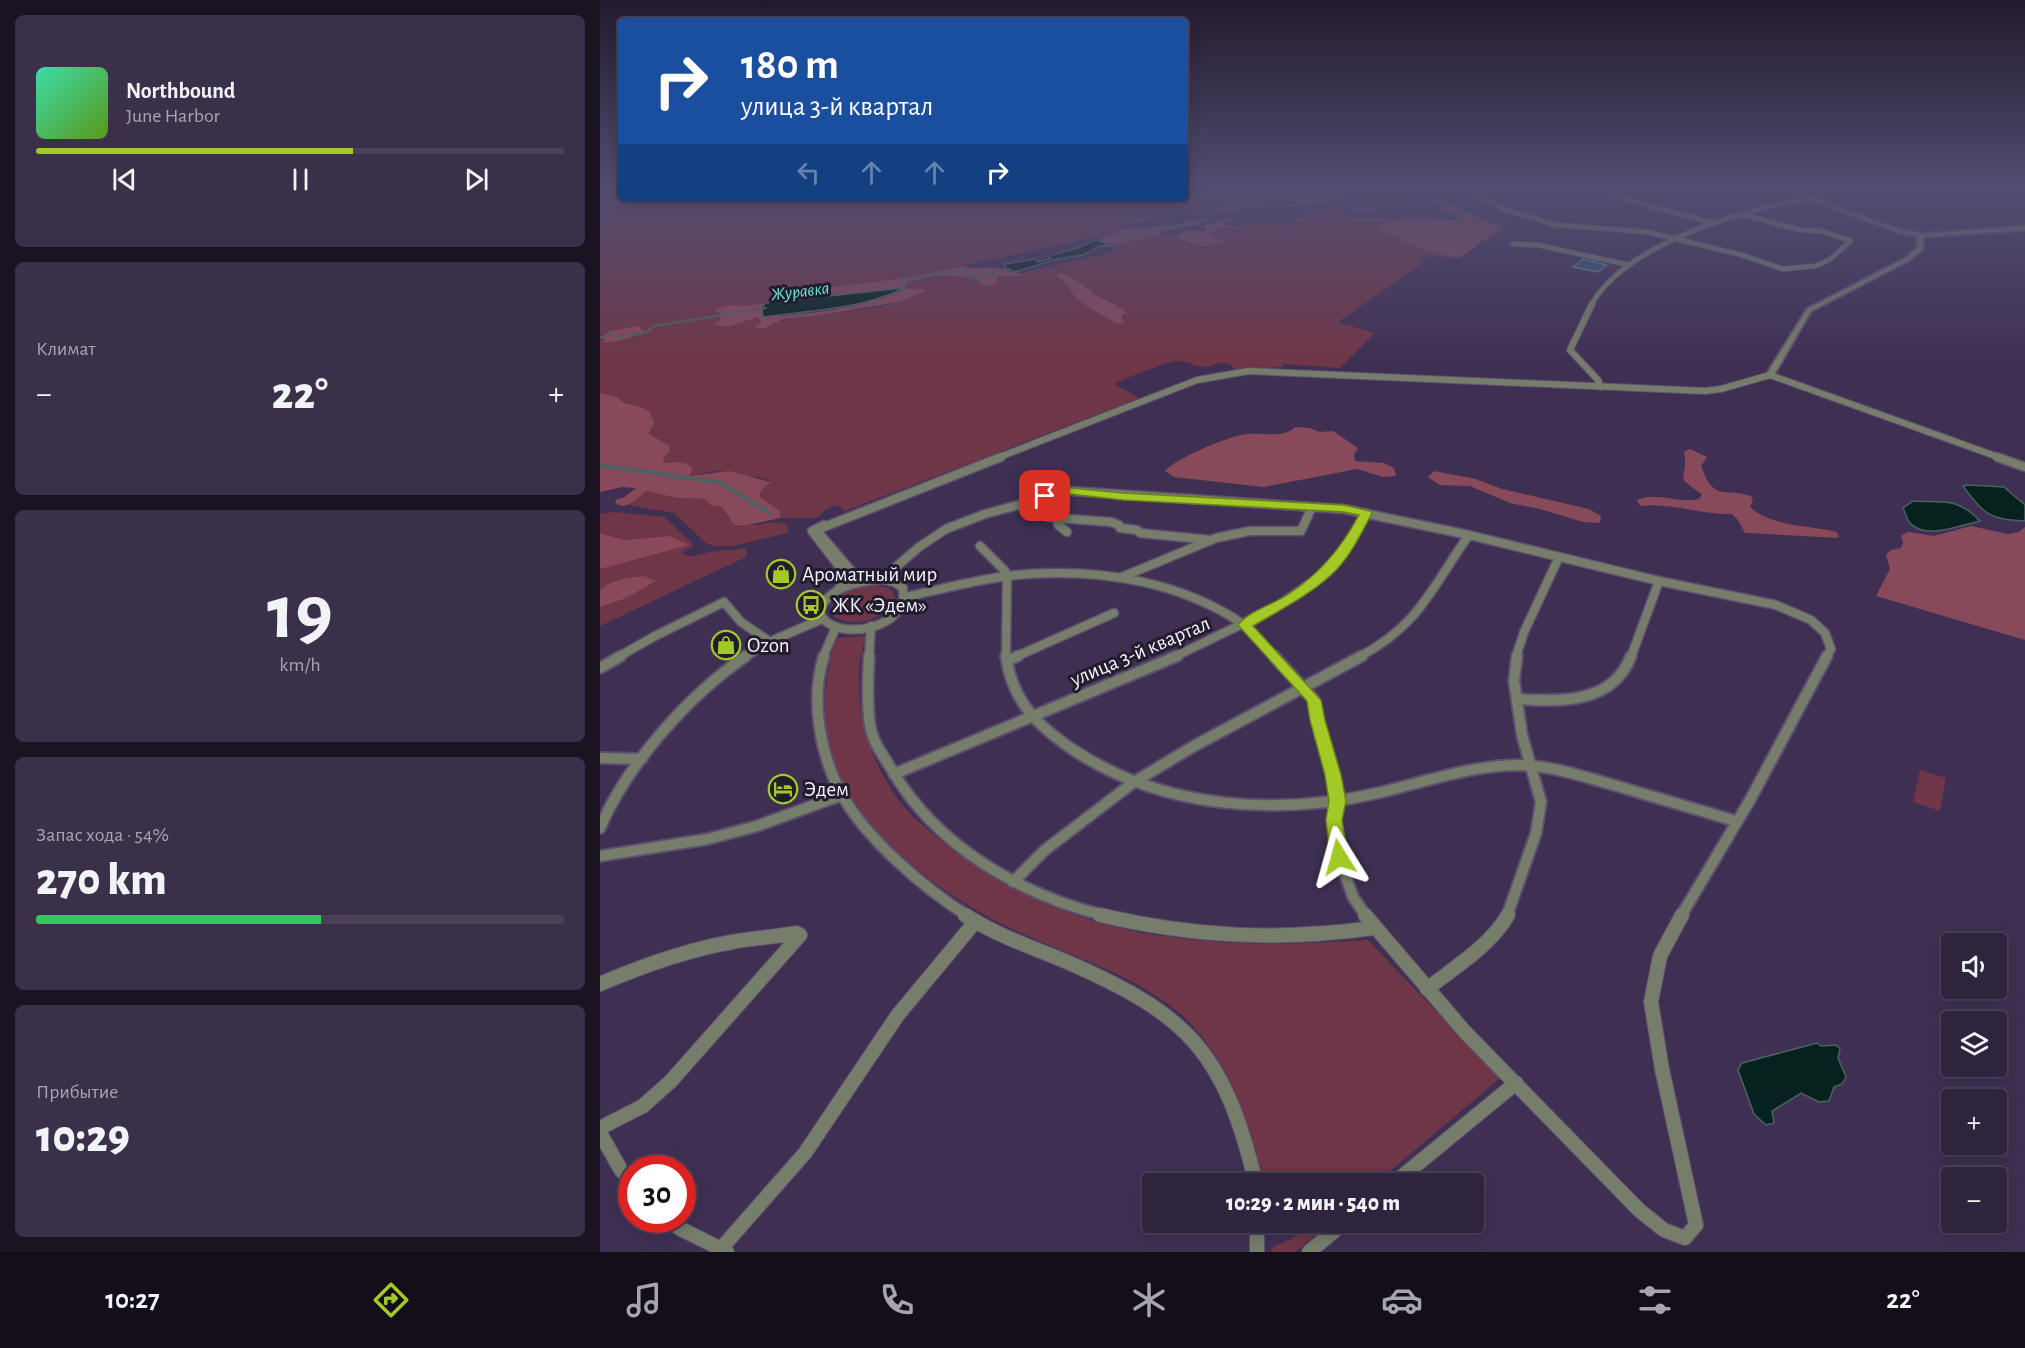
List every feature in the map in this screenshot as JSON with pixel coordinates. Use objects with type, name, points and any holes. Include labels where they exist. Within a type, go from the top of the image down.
[{"type":"street","points":[[1540,245],[1629,265]]},
{"type":"street","points":[[1600,387],[1598,380],[1570,350],[1593,301],[1611,278],[1629,265],[1666,245]]},
{"type":"street","points":[[1704,245],[1742,255],[1763,265],[1790,268],[1817,266],[1826,262],[1846,245]]},
{"type":"street","points":[[1770,375],[1809,310],[1908,258],[1920,249],[1920,245]]},
{"type":"street","points":[[862,580],[854,574],[819,533],[819,529],[1180,386],[1197,380],[1226,376],[1294,372],[1705,391],[1721,389],[1770,375],[2025,467]]},
{"type":"street","points":[[882,579],[919,547],[946,529],[1004,508],[1070,491],[1344,509],[1791,610],[1811,620],[1825,633],[1831,649],[1750,800],[1735,821],[1660,956],[1652,994],[1651,1002],[1662,1069],[1696,1225],[1685,1238],[1664,1230],[1639,1210],[1465,1032],[1374,928],[1353,897],[1339,857],[1334,820],[1337,801],[1333,775],[1317,720],[1314,700],[1245,625],[1188,594],[1122,577],[1066,573],[1007,577],[906,597]]},
{"type":"street","points":[[1034,502],[1047,517],[1111,522],[1119,525],[1120,528],[1211,540]]},
{"type":"street","points":[[1122,577],[1211,540],[1250,531],[1301,531],[1305,527],[1312,507]]},
{"type":"street","name":"улица 3-й квартал","points":[[894,774],[1182,654],[1245,625],[1293,597],[1328,571],[1353,538],[1366,513]]},
{"type":"street","points":[[1057,518],[1058,525],[1067,532]]},
{"type":"street","points":[[832,523],[812,529],[845,574],[846,580],[838,589]]},
{"type":"street","points":[[1167,536],[1183,551]]},
{"type":"street","points":[[1013,882],[1045,850],[1134,782],[1194,746],[1366,654],[1415,617],[1454,554],[1469,536]]},
{"type":"street","points":[[980,546],[1005,571],[1007,577],[1005,627],[1007,661],[1017,696],[1032,715],[1070,749],[1099,767],[1134,782],[1157,790],[1238,804],[1275,807],[1337,801],[1474,770],[1508,765],[1530,766],[1559,769],[1735,821]]},
{"type":"street","points":[[1427,989],[1481,947],[1500,929],[1512,908],[1536,833],[1541,802],[1522,735],[1514,681],[1516,658],[1524,632],[1559,557]]},
{"type":"street","points":[[882,579],[894,582],[903,588],[906,597],[904,604],[892,616],[871,626],[844,629],[822,619],[818,612],[820,604],[830,594],[862,580],[882,579]]},
{"type":"street","points":[[1517,699],[1581,699],[1600,693],[1616,683],[1629,662],[1659,581]]},
{"type":"street","points":[[600,668],[655,636],[724,602],[741,622],[770,642]]},
{"type":"street","points":[[1007,661],[1114,613]]},
{"type":"street","points":[[600,828],[603,818],[642,759],[708,686],[736,663],[770,642],[792,630],[822,619]]},
{"type":"street","points":[[871,626],[867,664],[872,734],[894,774],[912,803],[932,824],[1013,882],[1095,915],[1175,929],[1223,935],[1273,936],[1342,933],[1374,928]]},
{"type":"street","points":[[836,627],[821,664],[817,698],[820,731],[828,762],[842,795],[894,857],[921,881],[975,922],[1122,988],[1157,1008],[1189,1033],[1216,1071],[1240,1124],[1253,1173]]},
{"type":"street","points":[[600,758],[642,759]]},
{"type":"street","points":[[600,856],[708,839],[757,826],[842,795]]},
{"type":"street","points":[[689,1233],[722,1251],[805,1153],[897,1016],[975,922]]},
{"type":"street","points":[[600,984],[629,971],[686,953],[748,939],[796,933],[800,935],[662,1089],[643,1106],[600,1128]]},
{"type":"street","points":[[1406,1173],[1516,1083]]},
{"type":"street","points":[[600,1133],[618,1165]]},
{"type":"street","points":[[1257,1233],[1257,1252]]},
{"type":"street","points":[[1309,1252],[1332,1233]]},
{"type":"shaded area","points":[[600,245],[1056,245],[905,278],[807,290],[721,314],[719,321],[757,317],[765,328],[781,321],[801,317],[891,304],[909,298],[921,289],[903,289],[906,283],[945,276],[979,280],[1020,276],[1020,273],[1110,253],[1117,245],[1472,245],[1451,259],[1438,256],[1418,258],[1425,262],[1338,322],[1375,333],[1340,368],[1283,364],[1282,367],[1236,370],[1229,364],[1217,363],[1202,367],[1183,361],[1173,362],[1114,384],[1140,398],[845,511],[838,505],[825,510],[817,518],[780,518],[780,511],[759,496],[770,481],[762,478],[716,471],[688,476],[677,462],[663,463],[664,457],[670,450],[669,445],[649,434],[652,428],[643,408],[600,393],[600,337],[606,340],[604,342],[646,334],[610,331],[600,335]],"holes":[[[1056,275],[1067,275],[1086,286],[1092,294],[1109,300],[1126,314],[1117,324],[1106,315],[1094,311],[1071,292],[1070,286]]]},
{"type":"shaded area","points":[[1083,245],[1106,245],[1099,246],[1083,255],[1057,259],[1019,271],[1005,268],[1005,264],[1035,259],[1038,262],[1050,259],[1051,255]]},
{"type":"shaded area","points":[[1413,245],[1476,245],[1460,258]]},
{"type":"shaded area","points":[[963,266],[996,268],[1020,273],[1020,276],[998,277],[997,283],[991,286],[979,283],[978,280],[953,276],[926,278],[906,283],[904,289],[925,291],[900,302],[784,319],[765,328],[756,329],[761,322],[757,317],[727,327],[714,324],[719,321],[721,314],[713,310],[729,305],[744,306],[765,303],[773,297],[807,290],[905,278]],"holes":[[[902,288],[903,290],[888,296],[853,306],[763,317],[765,303]]]},
{"type":"shaded area","points":[[1060,273],[1075,279],[1092,291],[1092,294],[1126,313],[1122,316],[1124,322],[1117,324],[1082,303],[1071,292],[1069,286],[1056,275]]},
{"type":"shaded area","points":[[902,288],[887,296],[852,305],[763,317],[762,308],[765,303]]},
{"type":"shaded area","points":[[638,326],[646,333],[602,343],[606,340],[600,337],[610,331]]},
{"type":"shaded area","points":[[600,393],[614,396],[649,411],[654,422],[649,434],[669,445],[670,451],[664,457],[663,463],[688,464],[693,469],[689,476],[729,471],[771,482],[762,489],[759,496],[780,511],[780,518],[748,525],[734,525],[722,507],[710,505],[705,499],[677,498],[646,491],[627,505],[615,503],[617,499],[623,498],[636,488],[623,487],[600,492]]},
{"type":"shaded area","points":[[1296,427],[1310,428],[1320,432],[1333,431],[1358,448],[1354,454],[1355,461],[1384,463],[1394,468],[1396,476],[1383,477],[1357,469],[1264,487],[1174,477],[1165,471],[1189,455],[1223,440],[1248,434],[1283,433]]},
{"type":"shaded area","points":[[1690,449],[1707,457],[1701,466],[1710,485],[1715,489],[1751,496],[1753,501],[1750,507],[1769,518],[1837,532],[1839,538],[1745,533],[1732,514],[1663,506],[1640,506],[1637,500],[1652,497],[1699,499],[1702,494],[1687,483],[1683,476],[1684,452]]},
{"type":"shaded area","points":[[1434,471],[1476,479],[1502,489],[1589,509],[1601,516],[1600,523],[1583,522],[1510,503],[1470,486],[1440,485],[1428,477]]},
{"type":"shaded area","points":[[1963,486],[2004,487],[2025,505],[2025,521],[2003,519],[1988,514]]},
{"type":"shaded area","points":[[646,491],[677,498],[705,499],[710,505],[722,507],[729,519],[748,525],[782,523],[787,525],[788,533],[733,546],[713,546],[706,543],[674,513],[629,505]]},
{"type":"shaded area","points":[[1913,501],[1957,505],[1972,513],[1980,521],[1943,530],[1916,528],[1909,522],[1903,508]]},
{"type":"shaded area","points":[[614,512],[664,517],[694,545],[681,553],[685,555],[696,556],[714,551],[746,548],[746,557],[600,626],[600,607],[624,599],[639,588],[608,584],[600,590],[600,569],[670,536],[624,540],[600,533],[600,514]]},
{"type":"shaded area","points":[[1971,526],[2008,534],[2019,532],[2025,527],[2025,640],[1876,596],[1890,569],[1886,555],[1891,550],[1901,548],[1903,542],[1901,536],[1908,532],[1934,536]]},
{"type":"shaded area","points":[[600,533],[624,540],[670,536],[689,545],[600,569]]},
{"type":"shaded area","points":[[644,576],[656,581],[624,599],[600,607],[600,590],[608,584],[626,578]]},
{"type":"shaded area","points":[[865,585],[890,589],[894,603],[880,615],[864,621],[847,621],[831,614],[831,607],[837,598],[847,591]]},
{"type":"shaded area","points":[[866,636],[861,654],[859,678],[861,712],[870,746],[886,781],[908,812],[970,862],[998,880],[1058,909],[1122,929],[1182,939],[1235,943],[1288,944],[1368,940],[1500,1078],[1388,1173],[1260,1173],[1252,1139],[1237,1097],[1205,1040],[1190,1023],[1171,1006],[1126,979],[1002,924],[949,893],[897,851],[854,802],[839,774],[829,746],[825,719],[829,665],[835,638]]},
{"type":"shaded area","points":[[1920,770],[1946,778],[1940,811],[1913,802]]},
{"type":"shaded area","points":[[1817,1043],[1821,1046],[1836,1045],[1840,1049],[1838,1058],[1846,1077],[1842,1084],[1834,1087],[1829,1101],[1819,1102],[1801,1093],[1772,1111],[1774,1123],[1766,1125],[1754,1114],[1738,1070],[1742,1063]]},
{"type":"shaded area","points":[[1299,1233],[1318,1233],[1295,1252],[1272,1252],[1271,1248],[1299,1235]]},
{"type":"building","points":[[1583,259],[1607,265],[1598,272],[1573,267]]},
{"type":"waterway","name":"Журавка","points":[[1103,246],[1115,245]]},
{"type":"waterway","name":"Журавка","points":[[898,289],[905,285],[903,283],[907,280],[955,271],[969,271],[967,276],[973,277],[1009,269]]},
{"type":"waterway","name":"Журавка","points":[[600,337],[612,334],[616,337],[646,333],[652,327],[660,325],[766,308]]},
{"type":"waterway","points":[[600,465],[721,483],[770,513]]},
{"type":"place","name":"Ароматный мир","points":[[781,574]]},
{"type":"place","name":"ЖК «Эдем»","points":[[811,605]]},
{"type":"place","name":"Ozon","points":[[726,645]]},
{"type":"place","name":"Эдем","points":[[783,789]]},
{"type":"route","points":[[1045,496],[1070,491],[1344,509],[1366,513],[1353,538],[1328,571],[1293,597],[1245,625],[1273,652],[1314,700],[1317,720],[1333,775],[1337,801],[1334,820],[1339,857]]}]
